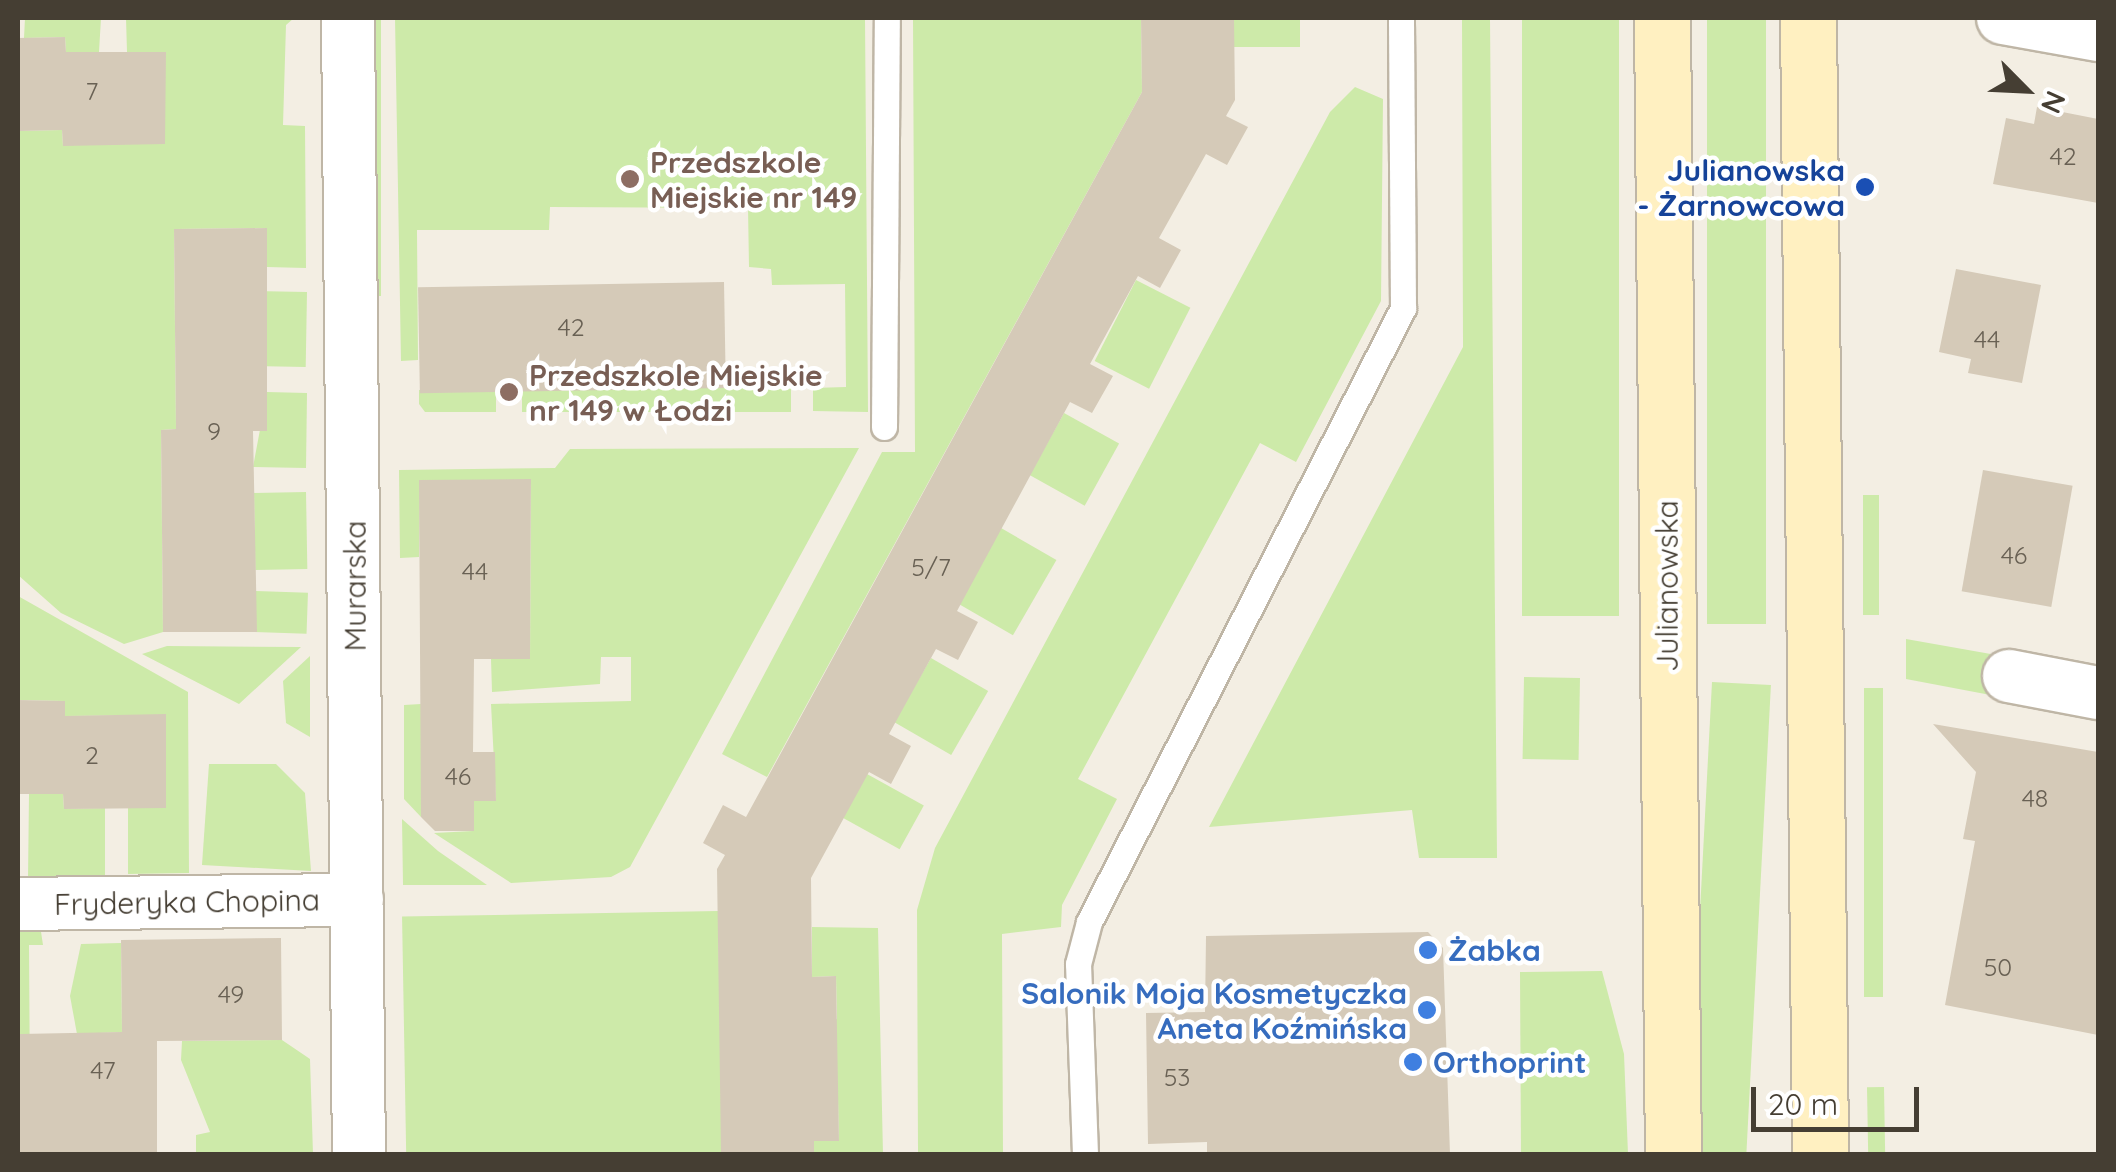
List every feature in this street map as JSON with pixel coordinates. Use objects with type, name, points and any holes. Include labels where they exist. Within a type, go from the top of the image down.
[{"type":"main road","name":"Julianowska","points":[[1662,18],[1673,1154]]},
{"type":"main road","points":[[1808,18],[1820,1154]]},
{"type":"street","name":"Murarska","points":[[348,18],[359,1154]]},
{"type":"street","points":[[2003,18],[2098,36]]},
{"type":"street","points":[[2009,676],[2098,693]]},
{"type":"street","name":"Fryderyka Chopina","points":[[18,904],[356,900]]},
{"type":"lane","points":[[884,428],[886,18]]},
{"type":"lane","points":[[1085,1154],[1078,964],[1088,922],[1404,308],[1401,18]]},
{"type":"green space","points":[[25,18],[101,18],[99,52],[66,52],[65,37],[24,38]]},
{"type":"green space","points":[[126,18],[294,18],[286,25],[283,125],[305,126],[306,268],[267,267],[267,228],[174,229],[176,429],[161,430],[163,632],[124,644],[61,613],[18,575],[18,131],[62,130],[63,146],[163,52],[127,52]]},
{"type":"green space","points":[[368,18],[381,18],[381,296],[368,296]]},
{"type":"green space","points":[[395,18],[865,18],[868,412],[813,411],[813,388],[846,387],[845,284],[772,285],[771,269],[749,267],[748,208],[550,207],[549,230],[417,230],[418,360],[401,361]]},
{"type":"green space","points":[[913,18],[1141,18],[1142,92],[767,777],[722,754],[882,452],[915,452]]},
{"type":"green space","points":[[1234,18],[1300,18],[1300,47],[1234,47]]},
{"type":"green space","points":[[1462,18],[1490,18],[1497,858],[1419,858],[1412,810],[1209,827],[1463,347]]},
{"type":"green space","points":[[1522,18],[1619,18],[1619,616],[1522,616]]},
{"type":"green space","points":[[1707,18],[1766,18],[1766,624],[1707,624]]},
{"type":"green space","points":[[1355,87],[1383,99],[1381,301],[1296,462],[1260,443],[1078,779],[1117,799],[1062,905],[1061,927],[1002,934],[1003,1154],[918,1154],[917,910],[935,848],[1330,112]]},
{"type":"green space","points":[[1136,280],[1190,308],[1149,389],[1095,361]]},
{"type":"green space","points":[[267,291],[307,292],[306,367],[266,366]]},
{"type":"green space","points":[[522,388],[791,388],[791,412],[522,412]]},
{"type":"green space","points":[[496,389],[496,412],[425,412],[419,404],[419,390]]},
{"type":"green space","points":[[267,392],[307,393],[306,468],[253,467]]},
{"type":"green space","points":[[1064,413],[1119,444],[1085,506],[1030,475]]},
{"type":"green space","points":[[859,448],[630,867],[611,877],[511,883],[434,833],[473,831],[474,801],[496,800],[491,704],[631,701],[631,657],[601,657],[600,684],[492,692],[491,659],[530,658],[531,480],[420,480],[419,557],[400,558],[399,470],[555,468],[570,449]]},
{"type":"green space","points":[[306,492],[307,569],[255,570],[254,493]]},
{"type":"green space","points":[[1863,495],[1879,495],[1879,615],[1863,615]]},
{"type":"green space","points":[[1001,528],[1056,560],[1013,635],[958,603]]},
{"type":"green space","points":[[256,591],[308,593],[307,634],[255,632]]},
{"type":"green space","points":[[18,596],[188,692],[189,873],[128,874],[128,808],[165,808],[166,715],[65,716],[64,701],[18,700]]},
{"type":"green space","points":[[1906,639],[2002,656],[2001,697],[1906,679]]},
{"type":"green space","points":[[167,646],[301,647],[239,704],[142,654]]},
{"type":"green space","points":[[310,656],[310,737],[286,723],[283,681]]},
{"type":"green space","points":[[931,658],[988,691],[951,755],[894,722]]},
{"type":"green space","points":[[1524,677],[1580,678],[1579,760],[1523,759]]},
{"type":"green space","points":[[1712,682],[1771,685],[1746,1154],[1687,1153]]},
{"type":"green space","points":[[1864,688],[1883,688],[1883,997],[1864,997]]},
{"type":"green space","points":[[421,704],[421,817],[404,799],[404,705]]},
{"type":"green space","points":[[209,764],[276,764],[305,793],[311,871],[202,865]]},
{"type":"green space","points":[[867,774],[924,806],[900,849],[843,818]]},
{"type":"green space","points":[[29,794],[63,794],[64,809],[105,808],[105,875],[28,878]]},
{"type":"green space","points":[[402,819],[438,851],[487,885],[403,885]]},
{"type":"green space","points":[[718,911],[722,1154],[406,1154],[402,917]]},
{"type":"green space","points":[[18,923],[40,925],[43,945],[29,945],[30,1097],[19,1097],[18,1109]]},
{"type":"green space","points":[[812,927],[878,928],[883,1154],[814,1154],[814,1141],[839,1140],[838,1099],[813,1020],[837,1019],[836,976],[812,977]]},
{"type":"green space","points":[[121,943],[122,1032],[77,1034],[70,996],[81,944]]},
{"type":"green space","points":[[1602,971],[1624,1054],[1628,1154],[1521,1154],[1520,972]]},
{"type":"green space","points":[[282,1040],[310,1059],[313,1154],[196,1154],[196,1135],[210,1132],[181,1060],[182,1041]]},
{"type":"green space","points":[[1867,1087],[1884,1087],[1885,1154],[1868,1154]]},
{"type":"building","points":[[1141,18],[1234,18],[1235,100],[1226,116],[1248,127],[1227,165],[1206,154],[1159,238],[1181,250],[1160,288],[1138,276],[1090,364],[1113,376],[1092,413],[1070,402],[957,611],[978,622],[958,660],[936,649],[889,734],[911,746],[891,784],[869,772],[811,878],[812,977],[836,976],[839,1141],[814,1141],[814,1154],[721,1154],[717,869],[725,855],[703,843],[723,805],[746,817],[1142,92]]},
{"type":"building","points":[[65,37],[66,52],[166,52],[165,144],[63,146],[62,130],[18,131],[18,38]]},
{"type":"building","points":[[2037,107],[2098,119],[2098,203],[1993,184],[2006,118],[2034,124]]},
{"type":"building","points":[[267,228],[267,431],[253,431],[257,632],[163,632],[161,430],[176,429],[174,229]]},
{"type":"building","points":[[1956,269],[2041,285],[2022,383],[1968,373],[1971,359],[1939,352]]},
{"type":"building","points":[[724,282],[726,388],[420,393],[418,287]]},
{"type":"building","points":[[1983,470],[2073,486],[2051,607],[1962,591]]},
{"type":"building","points":[[531,479],[530,659],[474,659],[473,752],[495,752],[496,801],[474,801],[474,831],[435,831],[421,817],[419,480]]},
{"type":"building","points":[[18,700],[65,701],[65,716],[166,714],[166,808],[64,809],[63,794],[18,794]]},
{"type":"building","points":[[1933,724],[2098,752],[2098,1035],[1945,1005],[1975,841],[1963,839],[1976,772]]},
{"type":"building","points":[[1428,932],[1443,948],[1450,1154],[1207,1154],[1207,1142],[1148,1144],[1146,1013],[1205,1012],[1206,936]]},
{"type":"building","points":[[281,938],[282,1040],[157,1041],[157,1154],[18,1154],[20,1034],[122,1032],[121,940]]},
{"type":"place","name":"Przedszkole Miejskie nr 149","points":[[630,179]]},
{"type":"place","name":"Julianowska - Żarnowcowa","points":[[1865,187]]},
{"type":"place","name":"Przedszkole Miejskie nr 149 w Łodzi","points":[[509,392]]},
{"type":"place","name":"Żabka","points":[[1428,950]]},
{"type":"place","name":"Salonik Moja Kosmetyczka Aneta Koźmińska","points":[[1427,1010]]},
{"type":"place","name":"Orthoprint","points":[[1413,1062]]}]
